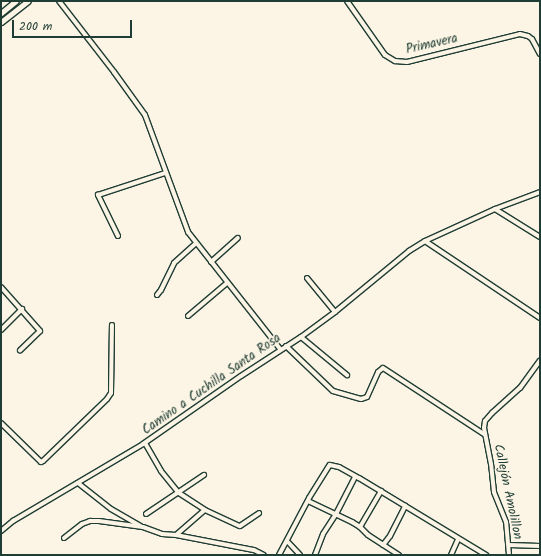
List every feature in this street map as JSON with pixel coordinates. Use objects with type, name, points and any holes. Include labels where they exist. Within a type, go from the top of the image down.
[{"type":"main road","points":[[1,13],[16,1]]},
{"type":"main road","points":[[1,22],[28,1]]},
{"type":"street","points":[[59,1],[114,72],[145,116],[188,232],[195,244],[280,349]]},
{"type":"street","name":"Primavera","points":[[347,1],[385,55],[395,61],[407,62],[520,34],[528,36],[532,39],[540,54]]},
{"type":"street","points":[[118,236],[98,195],[165,173]]},
{"type":"street","name":"Camino a Cuchilla Santa Rosa","points":[[1,531],[14,520],[145,443],[280,349],[301,337],[335,312],[409,251],[425,241],[495,209],[540,192]]},
{"type":"street","points":[[495,209],[540,237]]},
{"type":"street","points":[[210,262],[238,238]]},
{"type":"street","points":[[425,241],[540,318]]},
{"type":"street","points":[[157,295],[174,263],[195,244]]},
{"type":"street","points":[[307,278],[335,312]]},
{"type":"street","points":[[188,316],[227,283]]},
{"type":"street","points":[[1,287],[40,331],[20,350]]},
{"type":"street","points":[[1,330],[22,309]]},
{"type":"street","points":[[1,423],[41,462],[111,393],[112,325]]},
{"type":"street","points":[[301,337],[347,375]]},
{"type":"street","points":[[286,346],[333,390],[361,399],[367,397],[378,372],[383,368],[484,434]]},
{"type":"street","name":"Callejón Amolillon","points":[[509,555],[506,522],[494,492],[491,464],[484,434],[486,421],[492,412],[520,388],[540,360]]},
{"type":"street","points":[[145,443],[161,471],[179,493],[205,510],[238,526],[253,519],[259,513]]},
{"type":"street","points":[[279,555],[308,501],[330,465],[339,467],[381,491],[486,555]]},
{"type":"street","points":[[146,514],[204,475]]},
{"type":"street","points":[[315,555],[323,534],[336,514],[355,477]]},
{"type":"street","points":[[78,483],[111,509],[143,527],[162,534],[176,535],[254,550],[264,555]]},
{"type":"street","points":[[360,527],[381,491]]},
{"type":"street","points":[[308,501],[360,527],[368,535],[399,555]]},
{"type":"street","points":[[383,545],[390,536],[405,506]]},
{"type":"street","points":[[176,535],[205,510]]},
{"type":"street","points":[[64,538],[82,524],[90,521],[143,527]]},
{"type":"street","points":[[451,555],[458,539]]},
{"type":"street","points":[[287,541],[300,555]]},
{"type":"street","points":[[509,545],[540,546]]}]
